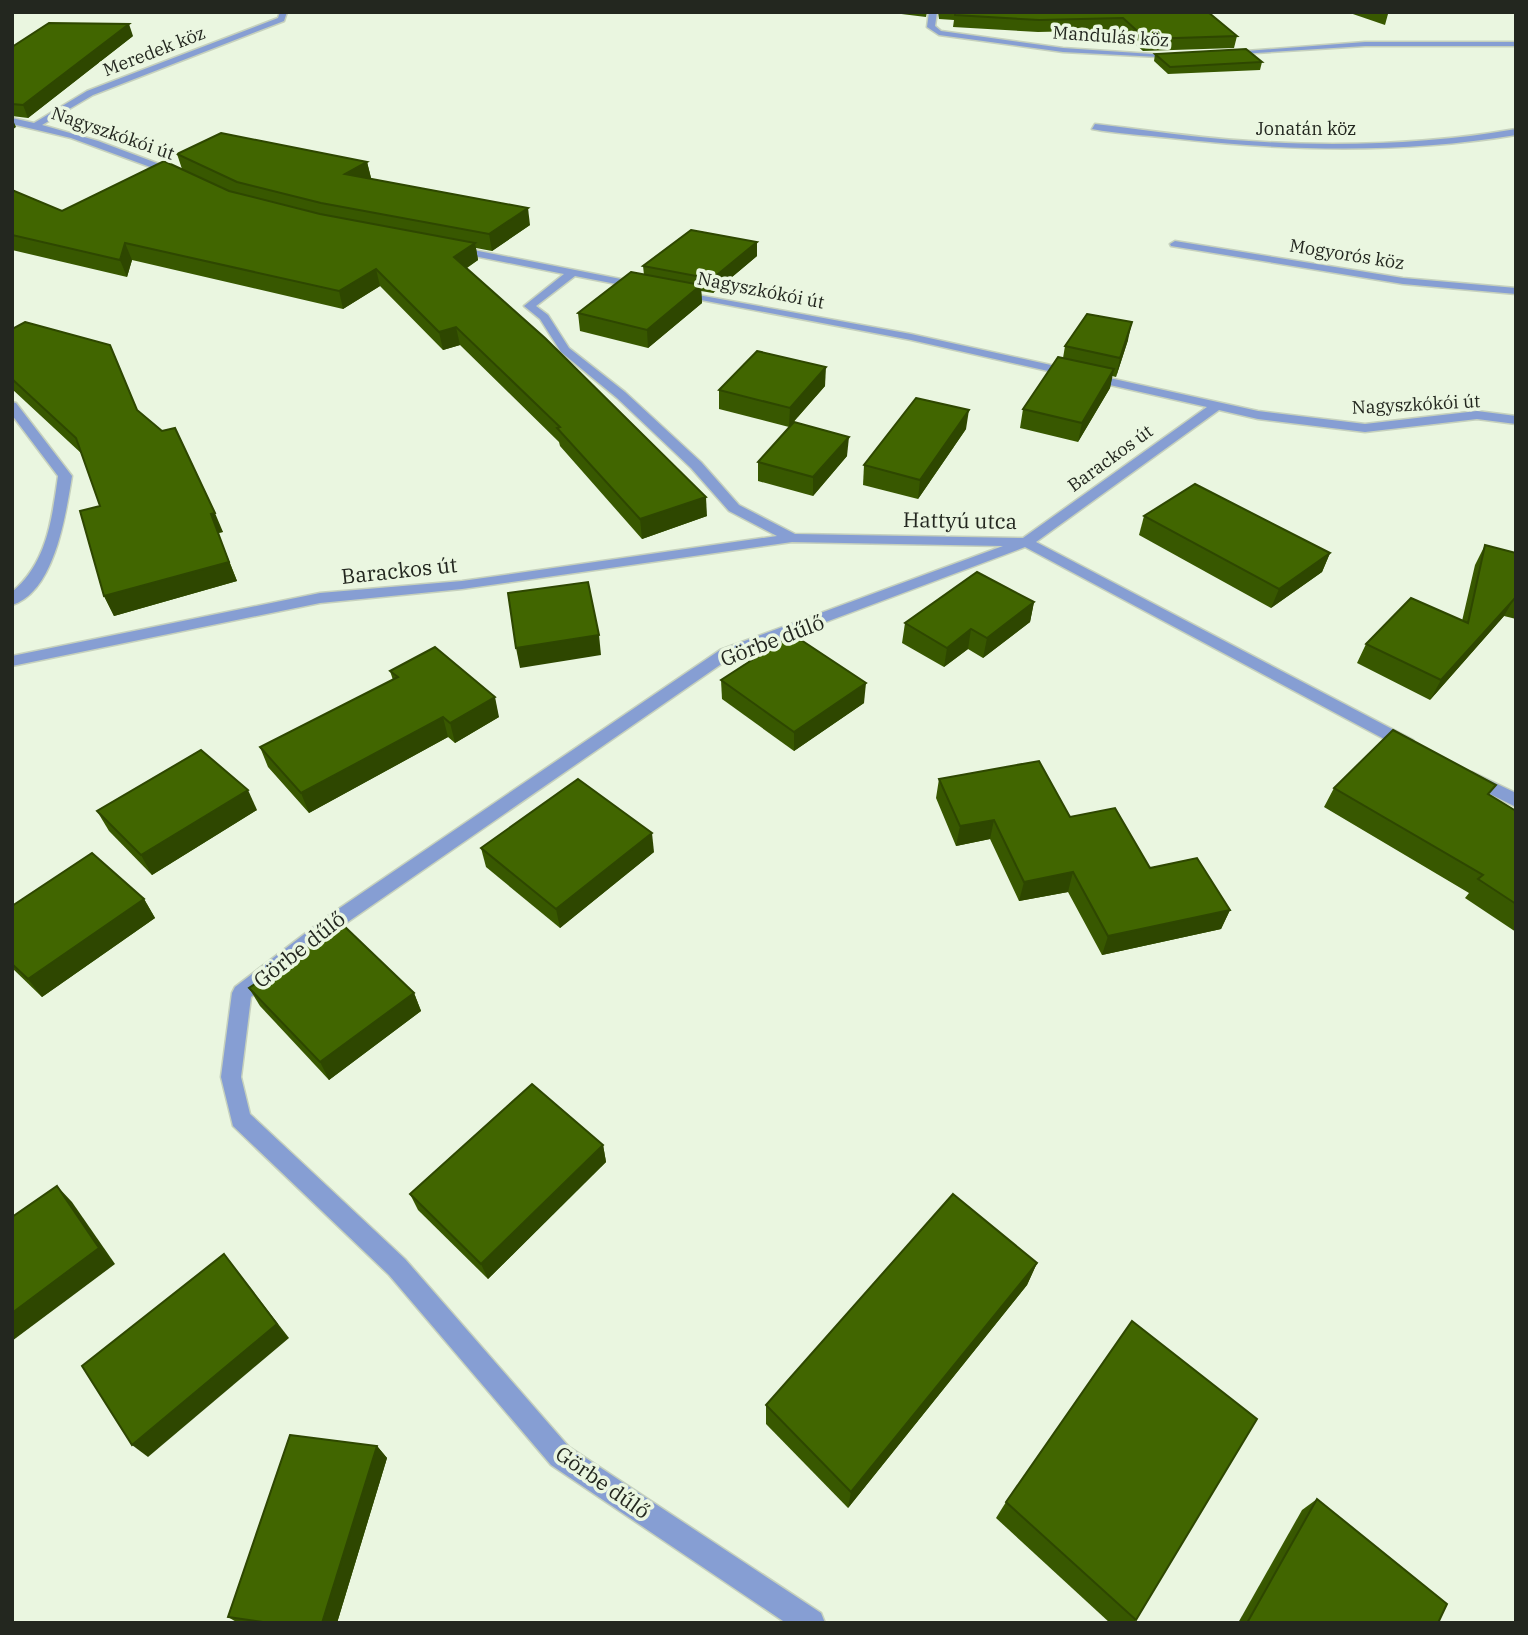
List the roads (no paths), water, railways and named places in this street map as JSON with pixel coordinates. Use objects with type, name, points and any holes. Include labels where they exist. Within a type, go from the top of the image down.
[{"type":"street","name":"Meredek köz","points":[[36,125],[90,93],[281,19],[285,12]]},
{"type":"street","name":"Mandulás köz","points":[[933,12],[931,27],[939,33],[1063,50],[1163,57],[1190,55]]},
{"type":"street","points":[[1218,53],[1365,44],[1516,44]]},
{"type":"street","name":"Nagyszkókói út","points":[[12,121],[36,125],[116,149],[184,177]]},
{"type":"street","points":[[12,127],[36,125]]},
{"type":"street","name":"Jonatán köz","points":[[1095,127],[1248,144],[1296,146],[1463,141],[1516,132]]},
{"type":"street","name":"Mogyorós köz","points":[[1175,244],[1403,281],[1516,291]]},
{"type":"street","points":[[435,246],[654,288]]},
{"type":"street","name":"Hattyú utca","points":[[573,272],[528,306],[544,317],[565,350],[621,395],[696,465],[734,508],[792,538],[1026,542],[1420,750]]},
{"type":"street","name":"Nagyszkókói út","points":[[667,290],[911,337],[1258,415],[1365,428],[1476,415],[1516,420]]},
{"type":"street","points":[[12,406],[65,476],[57,533],[46,564],[27,589],[12,600]]},
{"type":"street","name":"Barackos út","points":[[1026,542],[1217,406]]},
{"type":"street","name":"Barackos út","points":[[12,661],[320,598],[462,585],[792,538]]},
{"type":"street","name":"Görbe dűlő","points":[[811,1623],[560,1456],[397,1267],[241,1119],[231,1077],[242,993],[334,921],[725,654],[1026,542]]},
{"type":"street","points":[[1456,769],[1516,801]]}]
